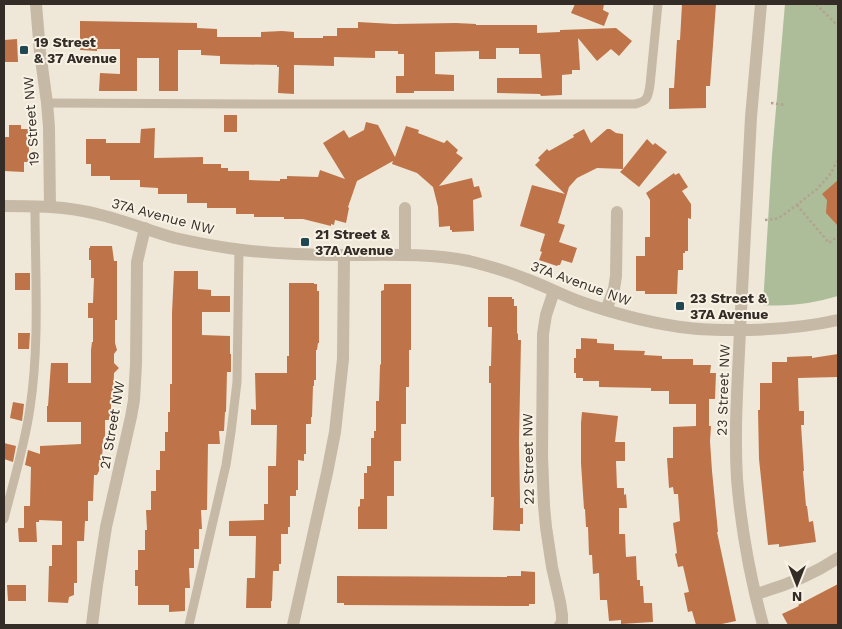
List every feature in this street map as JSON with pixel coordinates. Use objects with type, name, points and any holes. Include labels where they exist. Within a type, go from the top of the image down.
[{"type":"street","name":"19 Street NW","points":[[36,4],[49,127],[50,207]]},
{"type":"street","name":"23 Street NW","points":[[761,4],[750,126],[736,426],[740,513],[763,625]]},
{"type":"street","name":"37A Avenue NW","points":[[4,206],[50,207],[99,214],[176,238],[239,250],[279,254],[405,255],[448,258],[487,266],[606,310],[677,326],[714,330],[767,330],[799,328],[838,320]]},
{"type":"street","points":[[405,255],[406,208]]},
{"type":"street","points":[[606,310],[614,289],[616,276],[617,212]]},
{"type":"street","name":"21 Street NW","points":[[92,625],[106,527],[134,400],[137,262],[145,228]]},
{"type":"street","points":[[293,625],[335,432],[343,352],[344,255]]},
{"type":"street","name":"22 Street NW","points":[[554,291],[546,315],[543,334],[543,480],[544,513],[562,615],[560,625]]},
{"type":"street","points":[[756,594],[796,581],[838,558]]},
{"type":"lane","points":[[47,103],[635,104],[648,97],[658,4]]},
{"type":"lane","points":[[4,519],[30,410],[34,376],[36,344],[35,206]]},
{"type":"lane","points":[[189,625],[226,465],[231,432],[237,382],[239,250]]},
{"type":"path","points":[[816,4],[837,22],[838,26]]},
{"type":"path","points":[[771,103],[786,105]]},
{"type":"path","points":[[765,220],[782,216],[824,183],[838,160]]},
{"type":"path","points":[[797,205],[829,243],[838,236]]},
{"type":"green space","points":[[785,4],[838,4],[838,296],[801,304],[763,305],[772,155]]},
{"type":"building","points":[[575,4],[604,4],[603,10],[609,13],[604,26],[571,13]]},
{"type":"building","points":[[682,4],[716,4],[710,86],[706,86],[706,108],[669,109],[669,88],[674,88],[677,40],[680,40]]},
{"type":"building","points":[[80,21],[197,23],[197,28],[217,29],[217,37],[261,37],[261,32],[282,31],[294,32],[294,38],[337,36],[337,28],[358,28],[358,22],[537,25],[537,33],[560,32],[560,30],[616,28],[632,41],[619,56],[611,49],[597,61],[578,38],[580,70],[572,70],[572,74],[562,75],[562,95],[541,96],[540,94],[497,93],[497,78],[542,78],[540,54],[519,54],[519,48],[496,48],[496,59],[479,59],[479,51],[435,52],[435,74],[454,75],[454,91],[396,93],[396,76],[404,76],[404,54],[398,54],[398,51],[375,51],[375,58],[334,57],[334,66],[294,65],[294,94],[278,93],[279,67],[277,65],[220,64],[220,56],[201,55],[201,50],[178,50],[178,91],[159,91],[159,58],[137,58],[137,91],[99,91],[100,73],[120,74],[120,49],[80,50]]},
{"type":"building","points":[[17,39],[18,62],[4,62],[4,40]]},
{"type":"building","points":[[224,115],[237,115],[237,132],[224,132]]},
{"type":"building","points":[[366,122],[378,125],[395,157],[406,126],[419,130],[418,133],[444,143],[447,140],[458,150],[456,153],[463,158],[439,186],[472,178],[474,187],[479,186],[482,197],[473,200],[474,231],[452,232],[450,226],[439,227],[438,207],[433,187],[417,173],[392,164],[393,161],[357,181],[348,207],[346,223],[335,220],[334,225],[331,224],[331,226],[303,219],[254,217],[254,214],[236,214],[236,208],[207,208],[207,203],[187,203],[187,194],[158,194],[158,188],[140,187],[140,180],[110,180],[110,176],[91,176],[91,164],[86,164],[86,139],[106,139],[106,143],[140,143],[141,129],[155,128],[154,158],[203,157],[203,164],[221,164],[221,168],[228,168],[228,171],[249,171],[249,180],[280,181],[280,179],[287,179],[287,176],[318,177],[320,170],[345,179],[323,143],[344,130],[349,138],[364,130]]},
{"type":"building","points":[[9,125],[21,125],[21,129],[29,129],[29,162],[24,162],[24,172],[4,171],[4,137],[9,137]]},
{"type":"building","points":[[584,129],[591,143],[607,129],[623,134],[623,169],[597,168],[577,178],[569,187],[558,223],[565,225],[559,242],[577,248],[572,263],[562,260],[560,265],[557,266],[539,260],[545,234],[520,226],[532,185],[565,194],[535,165],[540,160],[538,158],[547,149],[549,151]]},
{"type":"building","points":[[647,139],[653,145],[655,143],[667,152],[639,187],[620,172]]},
{"type":"building","points":[[674,173],[675,175],[679,173],[688,187],[682,191],[691,204],[691,219],[688,218],[688,251],[683,253],[683,270],[678,270],[677,294],[645,294],[645,291],[636,291],[636,256],[645,256],[645,237],[650,237],[650,200],[646,193]]},
{"type":"building","points":[[838,180],[838,226],[826,213],[827,200],[822,194]]},
{"type":"building","points":[[90,246],[112,246],[114,261],[117,261],[115,343],[117,350],[114,354],[114,363],[119,368],[114,373],[111,420],[105,420],[102,460],[99,460],[97,475],[94,475],[93,501],[88,501],[88,521],[85,521],[84,541],[77,541],[77,583],[74,583],[74,595],[69,597],[68,603],[48,602],[49,566],[52,566],[52,545],[62,545],[62,521],[39,520],[39,522],[36,522],[37,542],[19,542],[18,528],[24,528],[24,506],[30,506],[31,467],[25,465],[28,450],[40,454],[40,446],[81,444],[81,422],[47,422],[47,406],[51,363],[68,363],[68,383],[91,383],[93,318],[88,318],[88,303],[93,303],[94,278],[91,278]]},
{"type":"building","points":[[174,271],[198,271],[198,289],[211,290],[211,296],[230,296],[230,312],[202,312],[202,335],[230,336],[231,372],[227,372],[226,412],[224,431],[219,431],[220,444],[208,444],[207,510],[201,510],[202,529],[199,529],[199,549],[194,549],[194,568],[189,568],[190,588],[185,588],[185,611],[169,612],[169,605],[138,605],[138,586],[135,586],[135,570],[138,570],[138,550],[145,550],[146,510],[151,510],[151,491],[156,491],[156,470],[160,470],[160,451],[165,451],[165,432],[168,432],[170,384],[172,384]]},
{"type":"building","points":[[15,273],[30,273],[30,290],[15,290]]},
{"type":"building","points":[[289,283],[314,283],[317,284],[317,291],[319,291],[319,343],[316,350],[316,380],[314,380],[313,386],[312,417],[311,424],[306,424],[306,454],[304,454],[304,461],[298,460],[298,490],[296,490],[296,496],[290,496],[290,527],[288,527],[288,534],[281,534],[281,564],[279,564],[279,571],[273,571],[271,608],[246,608],[247,578],[255,578],[256,536],[229,536],[229,521],[264,520],[264,504],[268,504],[268,466],[276,466],[277,425],[251,425],[251,409],[256,410],[255,373],[287,373],[287,356],[289,356]]},
{"type":"building","points":[[384,284],[411,284],[411,350],[409,350],[409,387],[406,387],[406,424],[401,424],[401,461],[394,461],[394,496],[387,496],[387,529],[358,529],[358,507],[360,506],[360,499],[364,499],[364,473],[367,473],[367,466],[371,466],[371,438],[374,438],[374,431],[376,431],[376,401],[379,401],[381,364],[381,291],[384,290]]},
{"type":"building","points":[[488,297],[512,297],[514,299],[514,306],[517,306],[517,333],[518,340],[521,340],[519,441],[520,508],[523,508],[523,524],[520,524],[520,531],[493,530],[494,497],[491,497],[491,383],[489,383],[492,327],[488,327]]},
{"type":"building","points":[[18,333],[30,333],[29,349],[18,349]]},
{"type":"building","points":[[581,338],[597,339],[597,343],[614,344],[614,350],[645,351],[644,355],[662,356],[662,359],[693,359],[693,365],[711,365],[710,373],[716,373],[715,399],[709,399],[712,471],[717,532],[736,621],[717,625],[696,625],[692,611],[688,612],[684,593],[689,592],[683,566],[678,567],[675,554],[677,553],[673,523],[680,521],[678,494],[674,494],[673,487],[669,488],[667,458],[673,458],[673,427],[696,426],[696,404],[669,404],[669,391],[651,391],[651,388],[599,387],[599,381],[583,381],[583,378],[576,378],[574,358],[576,358],[576,349],[581,349]]},
{"type":"building","points":[[838,354],[838,377],[798,378],[799,411],[804,411],[804,425],[801,425],[806,506],[809,522],[813,521],[816,542],[779,547],[779,544],[768,545],[759,459],[758,410],[760,410],[760,383],[772,383],[772,362],[787,362],[787,357],[812,356],[812,358]]},
{"type":"building","points":[[13,402],[24,404],[22,421],[10,418]]},
{"type":"building","points":[[582,412],[618,416],[615,442],[625,442],[625,461],[616,461],[617,488],[624,488],[627,508],[619,508],[619,534],[625,534],[626,557],[636,556],[637,580],[640,580],[640,586],[643,586],[644,603],[652,603],[653,622],[621,624],[621,620],[609,621],[607,600],[600,600],[599,573],[593,574],[592,555],[589,555],[588,527],[586,527],[584,509],[581,463]]},
{"type":"building","points":[[4,443],[16,446],[13,462],[4,459]]},
{"type":"building","points":[[521,571],[535,572],[535,604],[529,604],[529,606],[344,605],[344,603],[337,603],[337,576],[507,577],[521,576]]},
{"type":"building","points":[[838,584],[838,625],[788,625],[782,614]]},
{"type":"building","points":[[7,585],[26,585],[26,601],[8,601]]},
{"type":"place","name":"19 Street & 37 Avenue","points":[[24,50]]},
{"type":"place","name":"21 Street & 37A Avenue","points":[[305,242]]},
{"type":"place","name":"23 Street & 37A Avenue","points":[[680,306]]}]
